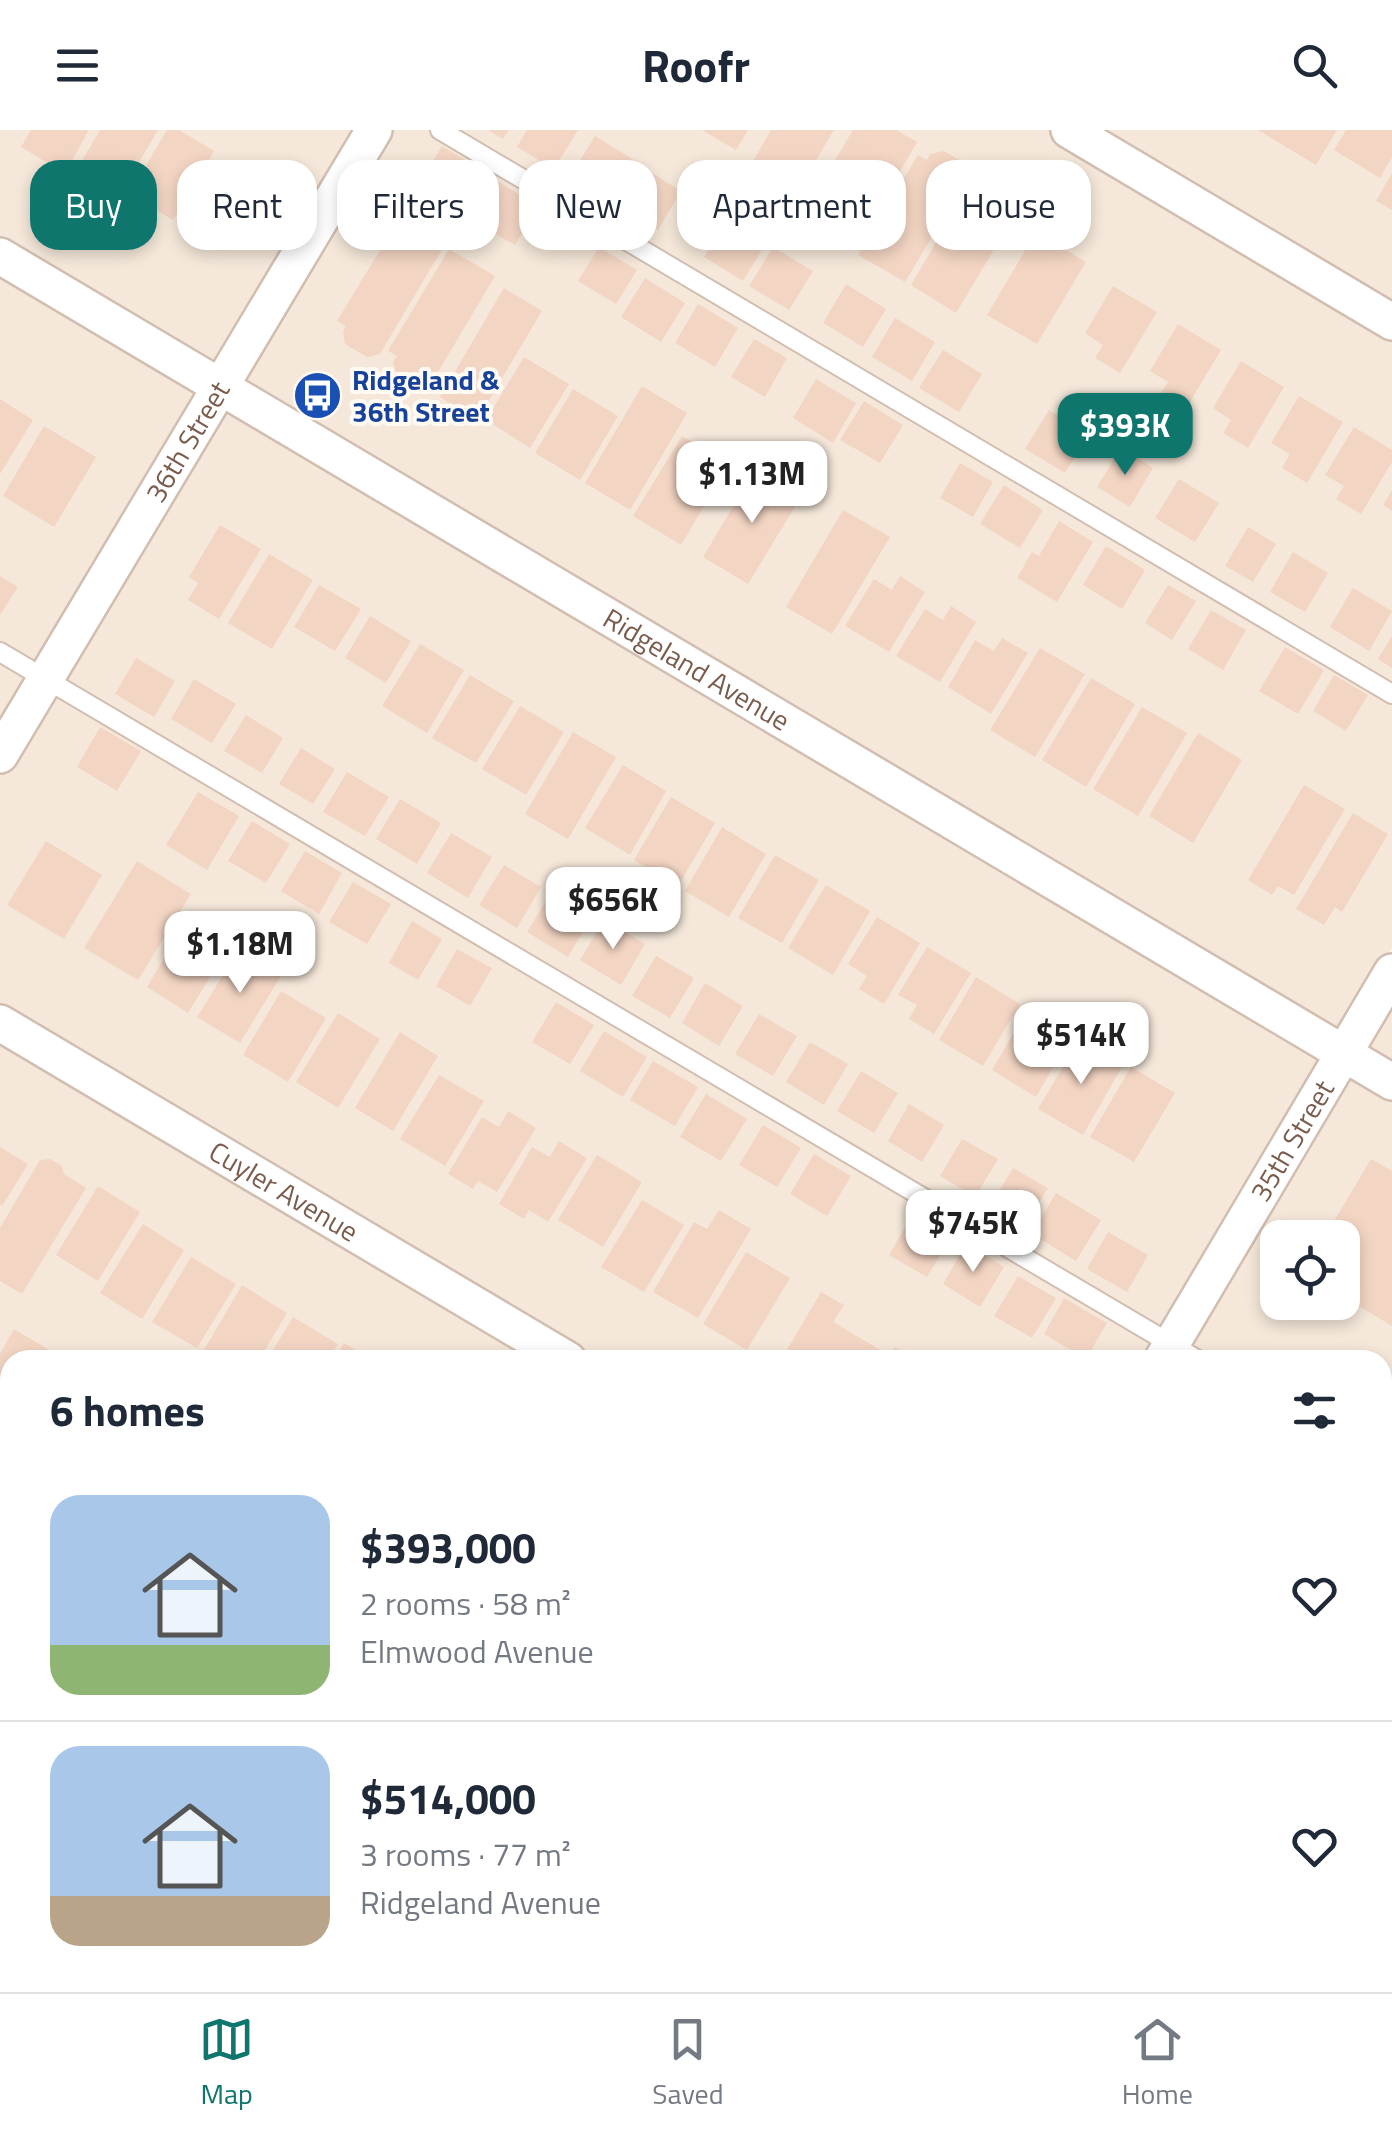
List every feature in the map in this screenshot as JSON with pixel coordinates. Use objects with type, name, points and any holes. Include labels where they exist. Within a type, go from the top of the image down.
[{"type":"street","name":"36th Street","points":[[0,756],[374,130]]},
{"type":"street","points":[[1069,130],[1392,322]]},
{"type":"street","name":"Ridgeland Avenue","points":[[0,256],[1392,1082]]},
{"type":"street","name":"35th Street","points":[[1180,1350],[1392,972]]},
{"type":"street","name":"Cuyler Avenue","points":[[0,1023],[551,1350]]},
{"type":"lane","points":[[440,130],[1392,694]]},
{"type":"lane","points":[[0,652],[1169,1350]]},
{"type":"shaded area","points":[[0,130],[360,130],[342,160],[337,160],[337,168],[317,202],[317,160],[177,160],[177,250],[288,250],[216,371],[0,243]]},
{"type":"shaded area","points":[[386,130],[1392,130],[1392,948],[1152,1350],[0,1350],[0,776],[337,212],[337,250],[499,250],[499,160],[368,160]]},
{"type":"shaded area","points":[[0,271],[206,393],[0,737]]},
{"type":"shaded area","points":[[1392,988],[1392,1350],[1174,1350]]},
{"type":"building","points":[[31,130],[89,130],[72,160],[43,160],[21,147]]},
{"type":"building","points":[[100,130],[158,130],[140,160],[82,160]]},
{"type":"building","points":[[167,130],[179,130],[214,151],[209,160],[177,160],[177,213],[173,220],[157,211],[157,160],[149,160]]},
{"type":"building","points":[[488,130],[509,130],[503,139]]},
{"type":"building","points":[[527,130],[578,130],[560,160],[539,160],[517,147]]},
{"type":"building","points":[[702,130],[748,130],[736,150]]},
{"type":"building","points":[[771,130],[834,130],[816,160],[754,160]]},
{"type":"building","points":[[853,130],[896,130],[917,142],[906,161],[835,160]]},
{"type":"building","points":[[1258,130],[1337,130],[1316,165]]},
{"type":"building","points":[[1346,130],[1392,130],[1392,157],[1380,178],[1334,150]]},
{"type":"building","points":[[595,136],[634,160],[580,160]]},
{"type":"building","points":[[442,146],[465,160],[433,160]]},
{"type":"building","points":[[944,151],[959,160],[927,160],[930,154]]},
{"type":"building","points":[[918,155],[927,160],[926,247],[905,282],[858,255],[861,250],[906,250],[906,175]]},
{"type":"building","points":[[1392,173],[1392,210],[1376,201]]},
{"type":"building","points":[[657,176],[677,189],[677,198],[658,230]]},
{"type":"building","points":[[499,182],[519,194],[519,238],[515,245],[499,236]]},
{"type":"building","points":[[380,250],[442,250],[380,354],[367,357],[345,344],[346,326],[337,321]]},
{"type":"building","points":[[448,250],[495,276],[431,384],[418,387],[396,373],[393,362],[397,356],[388,351]]},
{"type":"building","points":[[597,250],[604,250],[637,270],[616,304],[578,281]]},
{"type":"building","points":[[708,250],[762,250],[743,281],[704,257]]},
{"type":"building","points":[[771,250],[778,250],[813,271],[789,310],[749,286]]},
{"type":"building","points":[[932,250],[994,250],[956,313],[911,285]]},
{"type":"building","points":[[1025,250],[1066,250],[1086,262],[1037,344],[987,315]]},
{"type":"building","points":[[645,278],[685,303],[661,342],[621,317]]},
{"type":"building","points":[[846,284],[886,309],[863,347],[823,323]]},
{"type":"building","points":[[1113,286],[1157,312],[1120,373],[1095,358],[1103,345],[1085,333]]},
{"type":"building","points":[[504,288],[542,311],[477,420],[440,397]]},
{"type":"building","points":[[698,304],[738,328],[715,367],[675,343]]},
{"type":"building","points":[[895,318],[935,342],[912,381],[872,357]]},
{"type":"building","points":[[1178,324],[1221,350],[1185,410],[1160,395],[1168,382],[1150,371]]},
{"type":"building","points":[[754,339],[787,358],[765,397],[731,377]]},
{"type":"building","points":[[943,350],[982,374],[959,412],[919,388]]},
{"type":"building","points":[[524,357],[569,384],[530,448],[486,420]]},
{"type":"building","points":[[1241,361],[1284,387],[1248,448],[1223,433],[1231,420],[1213,408]]},
{"type":"building","points":[[816,379],[856,403],[833,443],[793,418]]},
{"type":"building","points":[[642,386],[687,413],[630,510],[585,483]]},
{"type":"building","points":[[573,389],[618,416],[580,480],[535,453]]},
{"type":"building","points":[[1299,396],[1343,422],[1307,483],[1282,468],[1290,454],[1271,443]]},
{"type":"building","points":[[0,399],[33,420],[0,474]]},
{"type":"building","points":[[864,401],[903,425],[880,463],[840,440]]},
{"type":"building","points":[[1049,410],[1089,435],[1065,473],[1025,449]]},
{"type":"building","points":[[44,426],[96,457],[54,527],[3,496]]},
{"type":"building","points":[[1354,427],[1392,450],[1392,462],[1361,514],[1336,499],[1344,486],[1325,475]]},
{"type":"building","points":[[682,436],[729,464],[681,545],[633,516]]},
{"type":"building","points":[[1121,448],[1153,468],[1130,507],[1097,487]]},
{"type":"building","points":[[960,463],[993,482],[973,517],[940,498]]},
{"type":"building","points":[[756,468],[802,495],[748,584],[703,557]]},
{"type":"building","points":[[1179,479],[1219,503],[1195,542],[1155,518]]},
{"type":"building","points":[[1004,485],[1043,510],[1020,548],[980,524]]},
{"type":"building","points":[[1392,490],[1392,511],[1383,505]]},
{"type":"building","points":[[843,510],[890,537],[832,634],[786,607]]},
{"type":"building","points":[[1059,521],[1093,542],[1057,602],[1017,578],[1032,552],[1039,556]]},
{"type":"building","points":[[220,525],[261,549],[219,619],[188,600],[198,583],[189,577]]},
{"type":"building","points":[[1248,527],[1276,544],[1253,582],[1225,566]]},
{"type":"building","points":[[1106,546],[1145,570],[1122,609],[1083,585]]},
{"type":"building","points":[[1293,552],[1328,573],[1305,612],[1270,592]]},
{"type":"building","points":[[269,554],[313,580],[272,649],[228,623]]},
{"type":"building","points":[[0,576],[18,587],[0,615]]},
{"type":"building","points":[[900,576],[925,592],[889,652],[845,626],[874,579],[892,590]]},
{"type":"building","points":[[319,585],[361,609],[335,651],[294,627]]},
{"type":"building","points":[[1168,585],[1196,601],[1172,640],[1145,623]]},
{"type":"building","points":[[1353,588],[1392,611],[1369,651],[1330,627]]},
{"type":"building","points":[[951,606],[976,622],[940,682],[896,656],[925,609],[943,620]]},
{"type":"building","points":[[1211,610],[1246,630],[1223,670],[1188,649]]},
{"type":"building","points":[[370,616],[411,641],[386,683],[345,658]]},
{"type":"building","points":[[1392,636],[1392,668],[1378,659]]},
{"type":"building","points":[[1002,638],[1028,653],[991,714],[948,687],[975,640],[994,651]]},
{"type":"building","points":[[420,644],[464,670],[427,733],[382,706]]},
{"type":"building","points":[[1285,647],[1324,670],[1298,714],[1259,691]]},
{"type":"building","points":[[1040,648],[1085,674],[1035,757],[990,730]]},
{"type":"building","points":[[136,658],[175,681],[154,717],[115,694]]},
{"type":"building","points":[[470,675],[514,701],[476,763],[432,738]]},
{"type":"building","points":[[1334,675],[1368,695],[1346,731],[1313,711]]},
{"type":"building","points":[[1091,678],[1135,704],[1086,787],[1042,760]]},
{"type":"building","points":[[194,679],[236,704],[212,743],[171,719]]},
{"type":"building","points":[[520,706],[564,732],[526,795],[482,769]]},
{"type":"building","points":[[1142,707],[1187,733],[1138,816],[1093,789]]},
{"type":"building","points":[[246,715],[283,738],[262,773],[224,751]]},
{"type":"building","points":[[100,727],[141,751],[117,791],[77,767]]},
{"type":"building","points":[[573,732],[616,757],[568,839],[525,814]]},
{"type":"building","points":[[1198,733],[1242,760],[1193,843],[1149,816]]},
{"type":"building","points":[[301,748],[335,769],[313,804],[279,784]]},
{"type":"building","points":[[623,765],[666,791],[630,855],[585,828]]},
{"type":"building","points":[[347,772],[389,797],[365,836],[323,812]]},
{"type":"building","points":[[1304,785],[1345,809],[1294,895],[1278,886],[1272,895],[1248,880]]},
{"type":"building","points":[[198,792],[239,816],[207,870],[166,845]]},
{"type":"building","points":[[671,797],[715,823],[678,886],[634,860]]},
{"type":"building","points":[[400,799],[441,823],[417,864],[376,839]]},
{"type":"building","points":[[1353,813],[1388,834],[1342,912],[1335,907],[1324,925],[1296,909]]},
{"type":"building","points":[[252,821],[290,844],[266,883],[228,861]]},
{"type":"building","points":[[722,827],[766,854],[729,917],[685,891]]},
{"type":"building","points":[[451,833],[492,857],[468,898],[427,873]]},
{"type":"building","points":[[46,841],[102,875],[64,939],[7,905]]},
{"type":"building","points":[[305,851],[342,873],[319,914],[281,891]]},
{"type":"building","points":[[775,855],[819,880],[782,943],[738,918]]},
{"type":"building","points":[[137,861],[191,894],[138,980],[84,948]]},
{"type":"building","points":[[504,865],[541,887],[517,928],[479,905]]},
{"type":"building","points":[[353,882],[391,904],[367,944],[329,922]]},
{"type":"building","points":[[826,885],[870,911],[833,975],[788,948]]},
{"type":"building","points":[[551,893],[591,917],[568,957],[527,932]]},
{"type":"building","points":[[877,917],[920,943],[884,1004],[859,989],[867,976],[848,964]]},
{"type":"building","points":[[188,918],[231,943],[188,1013],[147,987]]},
{"type":"building","points":[[604,920],[645,944],[621,985],[580,960]]},
{"type":"building","points":[[412,921],[442,939],[418,980],[389,963]]},
{"type":"building","points":[[927,947],[971,973],[934,1034],[909,1019],[917,1005],[898,995]]},
{"type":"building","points":[[240,948],[282,974],[240,1043],[197,1017]]},
{"type":"building","points":[[457,949],[492,968],[470,1006],[436,986]]},
{"type":"building","points":[[656,956],[694,978],[670,1018],[632,996]]},
{"type":"building","points":[[976,977],[1020,1004],[983,1066],[939,1040]]},
{"type":"building","points":[[705,983],[743,1006],[719,1046],[682,1023]]},
{"type":"building","points":[[281,991],[326,1018],[288,1082],[243,1055]]},
{"type":"building","points":[[556,1002],[594,1025],[570,1064],[532,1042]]},
{"type":"building","points":[[1029,1007],[1073,1033],[1036,1097],[992,1070]]},
{"type":"building","points":[[338,1013],[380,1039],[338,1108],[296,1082]]},
{"type":"building","points":[[759,1014],[797,1036],[773,1076],[735,1054]]},
{"type":"building","points":[[604,1031],[647,1057],[623,1097],[580,1071]]},
{"type":"building","points":[[400,1032],[438,1056],[393,1131],[355,1108]]},
{"type":"building","points":[[1079,1040],[1123,1065],[1083,1135],[1038,1109]]},
{"type":"building","points":[[810,1042],[848,1064],[824,1105],[786,1082]]},
{"type":"building","points":[[653,1061],[698,1087],[675,1126],[630,1100]]},
{"type":"building","points":[[1131,1067],[1175,1093],[1134,1162],[1090,1137]]},
{"type":"building","points":[[861,1071],[898,1093],[874,1133],[837,1111]]},
{"type":"building","points":[[439,1075],[484,1101],[445,1166],[400,1139]]},
{"type":"building","points":[[706,1094],[747,1119],[721,1161],[680,1137]]},
{"type":"building","points":[[909,1104],[944,1125],[922,1162],[888,1141]]},
{"type":"building","points":[[508,1111],[536,1128],[497,1192],[478,1181],[473,1189],[448,1174],[482,1117],[499,1127]]},
{"type":"building","points":[[763,1125],[801,1148],[777,1187],[739,1165]]},
{"type":"building","points":[[962,1139],[998,1159],[975,1197],[940,1176]]},
{"type":"building","points":[[559,1141],[587,1158],[548,1222],[529,1210],[524,1219],[499,1204],[532,1147],[550,1157]]},
{"type":"building","points":[[0,1147],[28,1164],[2,1206],[0,1204]]},
{"type":"building","points":[[814,1154],[851,1176],[827,1216],[790,1194]]},
{"type":"building","points":[[597,1155],[642,1182],[603,1247],[558,1220]]},
{"type":"building","points":[[50,1159],[86,1188],[22,1294],[0,1281],[0,1228],[40,1160]]},
{"type":"building","points":[[1371,1159],[1392,1171],[1392,1326],[1360,1307],[1360,1220],[1335,1220]]},
{"type":"building","points":[[1013,1168],[1048,1188],[1026,1225],[991,1205]]},
{"type":"building","points":[[98,1186],[140,1212],[98,1281],[56,1255]]},
{"type":"building","points":[[1056,1193],[1101,1220],[1076,1261],[1032,1234]]},
{"type":"building","points":[[642,1200],[684,1225],[644,1292],[601,1267]]},
{"type":"building","points":[[719,1210],[751,1229],[698,1318],[653,1292],[694,1222],[707,1229]]},
{"type":"building","points":[[913,1214],[951,1237],[927,1277],[889,1255]]},
{"type":"building","points":[[143,1224],[184,1250],[142,1319],[100,1293]]},
{"type":"building","points":[[1108,1232],[1148,1255],[1127,1292],[1087,1269]]},
{"type":"building","points":[[966,1244],[1004,1267],[980,1307],[943,1284]]},
{"type":"building","points":[[746,1252],[790,1278],[747,1350],[703,1324]]},
{"type":"building","points":[[191,1257],[236,1284],[197,1348],[152,1322]]},
{"type":"building","points":[[1018,1276],[1056,1298],[1032,1338],[994,1316]]},
{"type":"building","points":[[242,1285],[287,1313],[265,1350],[204,1350]]},
{"type":"building","points":[[821,1292],[844,1305],[833,1322],[880,1350],[787,1350]]},
{"type":"building","points":[[1064,1298],[1107,1323],[1091,1350],[1071,1350],[1044,1334]]},
{"type":"building","points":[[293,1317],[338,1344],[334,1350],[273,1350]]},
{"type":"building","points":[[14,1329],[49,1350],[2,1350]]},
{"type":"place","name":"Ridgeland & 36th Street","points":[[317,396]]}]
